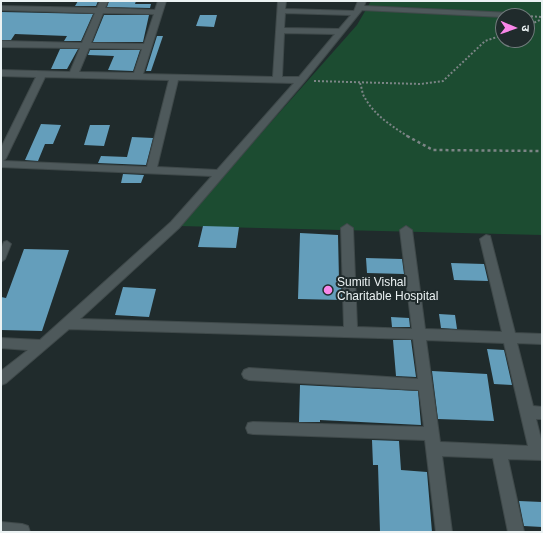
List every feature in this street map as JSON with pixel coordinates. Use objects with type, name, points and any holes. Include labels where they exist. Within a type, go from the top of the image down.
[{"type":"street","points":[[73,76],[104,1]]},
{"type":"street","points":[[138,76],[162,1]]},
{"type":"street","points":[[277,79],[282,1]]},
{"type":"street","points":[[281,10],[360,7],[495,14]]},
{"type":"street","points":[[1,378],[43,345],[175,225],[301,80],[360,7]]},
{"type":"street","points":[[1,8],[158,12]]},
{"type":"street","points":[[280,30],[341,32]]},
{"type":"street","points":[[1,44],[147,47]]},
{"type":"street","points":[[1,72],[73,76],[301,80]]},
{"type":"street","points":[[1,158],[42,74]]},
{"type":"street","points":[[151,171],[174,77]]},
{"type":"street","points":[[1,164],[220,173]]},
{"type":"street","points":[[347,228],[351,333]]},
{"type":"street","points":[[406,230],[444,532]]},
{"type":"street","points":[[434,449],[540,453],[535,412],[509,338],[486,239]]},
{"type":"street","points":[[66,324],[542,339]]},
{"type":"street","points":[[1,342],[43,345]]},
{"type":"street","points":[[249,374],[426,385]]},
{"type":"street","points":[[253,428],[432,434]]},
{"type":"street","points":[[499,452],[516,532]]},
{"type":"street","points":[[1,530],[22,532]]},
{"type":"lane","points":[[1,259],[8,244]]},
{"type":"path","points":[[301,80],[421,84],[443,81],[485,41],[495,38]]},
{"type":"path","points":[[360,83],[366,100],[384,120],[422,145],[433,150],[542,150]]},
{"type":"green space","points":[[371,1],[542,1],[542,235],[179,226],[357,25]]},
{"type":"building","points":[[78,1],[98,1],[96,6],[75,6]]},
{"type":"building","points":[[109,1],[136,1],[135,4],[151,4],[150,8],[107,7]]},
{"type":"building","points":[[1,12],[93,14],[81,41],[64,41],[67,36],[15,34],[11,40],[1,40]]},
{"type":"building","points":[[104,15],[149,15],[143,42],[93,42]]},
{"type":"building","points":[[200,15],[217,15],[214,27],[196,26]]},
{"type":"building","points":[[157,36],[163,36],[151,71],[146,71]]},
{"type":"building","points":[[60,49],[78,49],[67,69],[51,69]]},
{"type":"building","points":[[90,50],[140,50],[133,71],[108,70],[114,56],[88,55]]},
{"type":"building","points":[[41,124],[61,125],[53,144],[45,144],[38,161],[25,160]]},
{"type":"building","points":[[90,125],[110,125],[104,146],[84,145]]},
{"type":"building","points":[[132,137],[153,138],[146,165],[98,163],[101,156],[127,157]]},
{"type":"building","points":[[123,174],[144,175],[141,183],[121,183]]},
{"type":"building","points":[[203,226],[239,227],[236,248],[198,247]]},
{"type":"building","points":[[300,233],[338,235],[339,280],[341,281],[342,300],[298,299]]},
{"type":"building","points":[[24,249],[69,250],[42,331],[1,330],[1,297],[6,298]]},
{"type":"building","points":[[366,258],[402,259],[404,274],[367,273]]},
{"type":"building","points":[[451,263],[484,264],[488,281],[454,280]]},
{"type":"building","points":[[123,287],[156,289],[149,317],[115,315]]},
{"type":"building","points":[[439,314],[455,315],[457,329],[441,328]]},
{"type":"building","points":[[391,317],[409,318],[410,327],[392,327]]},
{"type":"building","points":[[393,340],[411,340],[416,377],[396,376]]},
{"type":"building","points":[[487,349],[504,350],[512,385],[494,384]]},
{"type":"building","points":[[432,371],[487,374],[494,421],[438,419]]},
{"type":"building","points":[[300,385],[418,391],[421,425],[320,420],[320,422],[299,422]]},
{"type":"building","points":[[372,440],[399,441],[401,470],[427,472],[432,532],[380,532],[378,465],[373,465]]},
{"type":"building","points":[[519,501],[542,502],[542,527],[524,526]]},
{"type":"place","name":"Sumiti Vishal Charitable Hospital","points":[[328,290]]}]
